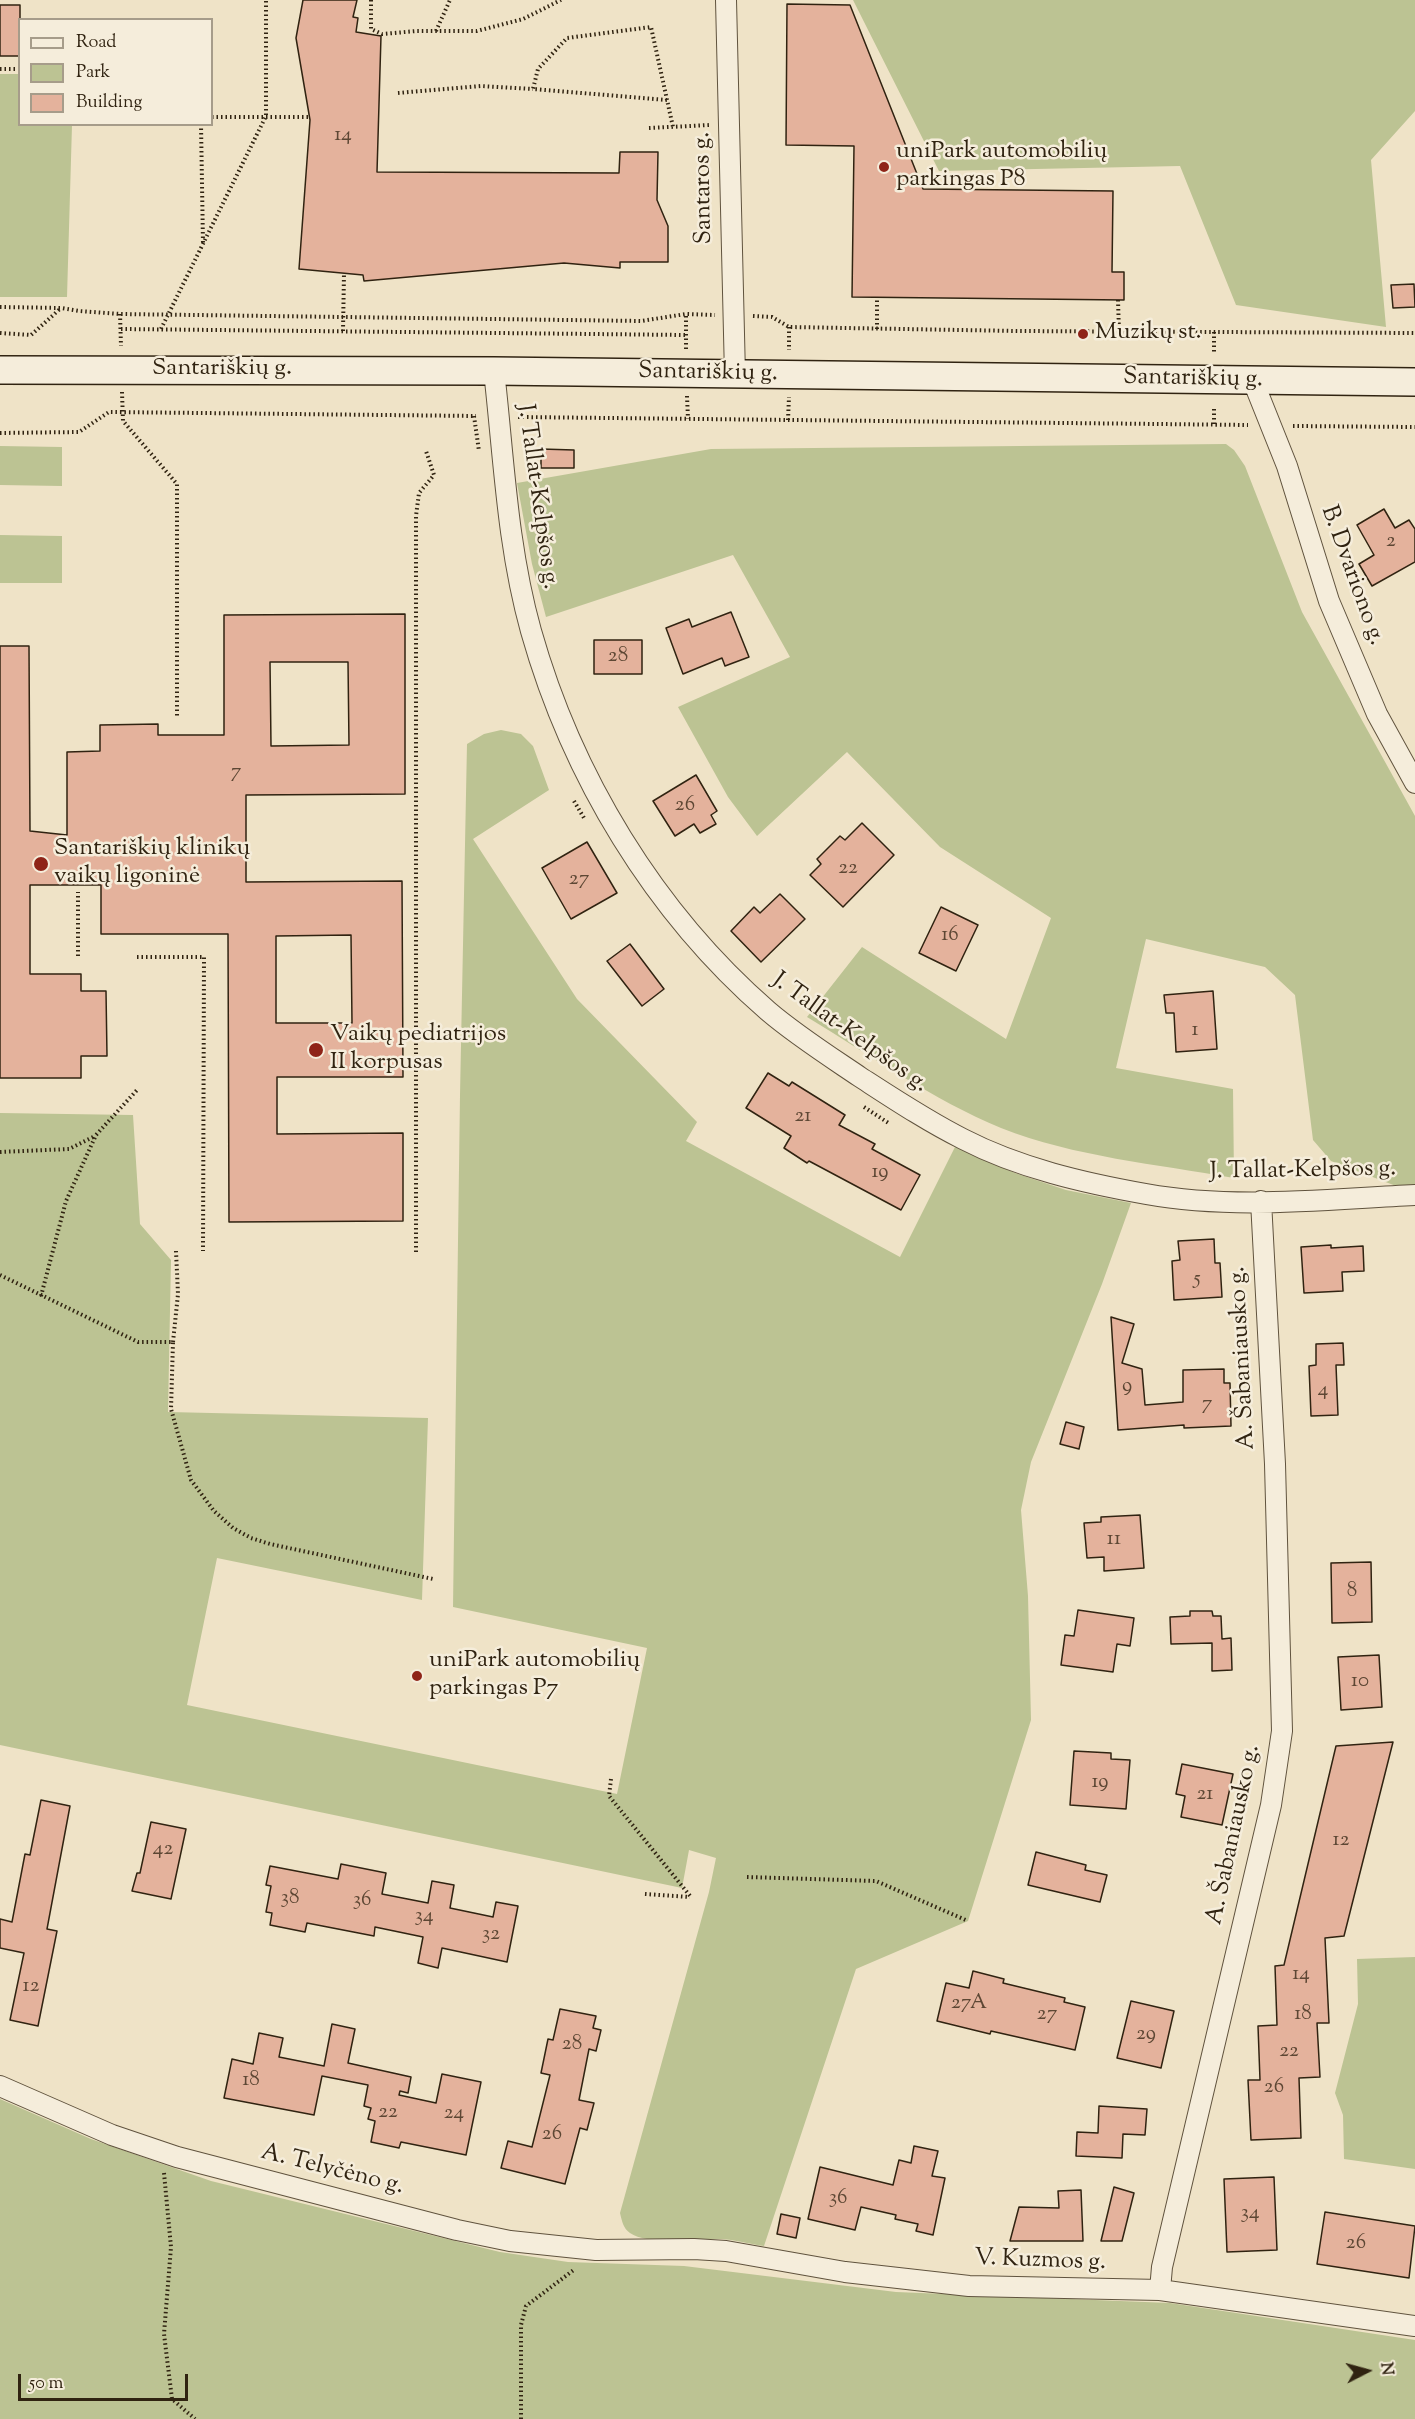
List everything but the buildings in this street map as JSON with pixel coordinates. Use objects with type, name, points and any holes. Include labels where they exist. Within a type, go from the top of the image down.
[{"type":"main road","name":"Santariškių g.","points":[[0,370],[494,371],[1415,382]]},
{"type":"street","name":"Santaros g.","points":[[726,0],[735,375]]},
{"type":"street","name":"J. Tallat-Kelpšos g.","points":[[494,371],[502,473],[516,563],[531,631],[553,697],[579,760],[609,817],[669,906],[712,958],[770,1013],[915,1114],[966,1141],[1017,1162],[1084,1181],[1149,1195],[1203,1201],[1415,1195]]},
{"type":"street","name":"B. Dvariono g.","points":[[1252,381],[1287,466],[1329,601],[1377,714],[1415,783]]},
{"type":"street","name":"A. Šabaniausko g.","points":[[1160,2290],[1162,2267],[1271,1805],[1282,1731],[1275,1464],[1261,1201]]},
{"type":"street","name":"A. Telyčėno g.","points":[[0,2086],[112,2135],[162,2152],[457,2230],[510,2241],[596,2250],[663,2250]]},
{"type":"street","name":"V. Kuzmos g.","points":[[663,2250],[726,2251],[845,2272],[969,2286],[1160,2290],[1415,2326]]},
{"type":"path","points":[[161,329],[266,116],[266,0]]},
{"type":"path","points":[[371,0],[371,29],[382,34],[477,31],[523,20],[561,0]]},
{"type":"path","points":[[436,31],[450,0]]},
{"type":"path","points":[[533,89],[538,69],[567,38],[651,27],[673,127]]},
{"type":"path","points":[[0,69],[18,69]]},
{"type":"path","points":[[398,93],[481,86],[667,100]]},
{"type":"path","points":[[213,117],[309,117]]},
{"type":"path","points":[[649,128],[729,125]]},
{"type":"path","points":[[201,126],[202,244]]},
{"type":"path","points":[[343,331],[344,273]]},
{"type":"path","points":[[877,297],[877,329]]},
{"type":"path","points":[[1118,300],[1119,332]]},
{"type":"path","points":[[0,307],[168,314],[642,321],[686,314],[733,315],[772,317],[789,327],[877,329],[1415,333]]},
{"type":"path","points":[[0,333],[31,335],[61,308]]},
{"type":"path","points":[[121,329],[686,335]]},
{"type":"path","points":[[1214,332],[1214,354]]},
{"type":"path","points":[[1214,409],[1214,425]]},
{"type":"path","points":[[0,433],[79,432],[109,411],[482,417]]},
{"type":"path","points":[[123,412],[123,421],[177,484],[177,718]]},
{"type":"path","points":[[474,416],[479,452]]},
{"type":"path","points":[[513,417],[1252,425]]},
{"type":"path","points":[[1286,426],[1415,427]]},
{"type":"path","points":[[416,1252],[416,516],[419,493],[434,475],[426,451]]},
{"type":"path","points":[[573,798],[585,819]]},
{"type":"path","points":[[78,892],[78,956]]},
{"type":"path","points":[[137,957],[204,957],[203,1251]]},
{"type":"path","points":[[41,1296],[66,1201],[96,1135],[137,1090]]},
{"type":"path","points":[[859,1104],[898,1128]]},
{"type":"path","points":[[0,1152],[69,1149],[96,1135]]},
{"type":"path","points":[[176,1251],[178,1294],[170,1384],[171,1409],[191,1480],[214,1511],[233,1528],[250,1538],[433,1579]]},
{"type":"path","points":[[0,1275],[138,1342],[173,1342]]},
{"type":"path","points":[[611,1779],[609,1796],[691,1897],[645,1894]]},
{"type":"path","points":[[747,1877],[876,1881],[968,1921]]},
{"type":"path","points":[[162,2152],[171,2247],[164,2334],[172,2398],[195,2419]]},
{"type":"path","points":[[521,2419],[521,2325],[526,2306],[553,2284],[566,2278],[596,2250]]},
{"type":"green space","points":[[853,0],[1415,0],[1415,111],[1371,160],[1386,327],[1236,305],[1180,166],[939,171]]},
{"type":"green space","points":[[0,74],[18,74],[18,126],[72,126],[67,297],[0,297]]},
{"type":"green space","points":[[1226,444],[1234,450],[1245,466],[1302,612],[1415,816],[1415,1185],[1396,1186],[1331,1161],[1313,1140],[1295,995],[1265,967],[1146,939],[1116,1068],[1233,1089],[1234,1178],[1087,1153],[1001,1128],[926,1091],[807,1017],[862,947],[1006,1039],[1051,918],[940,847],[847,752],[757,836],[728,797],[678,707],[790,657],[733,555],[546,617],[532,564],[517,483],[711,449]]},
{"type":"green space","points":[[0,446],[62,447],[62,486],[0,485]]},
{"type":"green space","points":[[0,535],[62,536],[62,583],[0,583]]},
{"type":"green space","points":[[501,730],[521,734],[533,746],[549,790],[473,839],[577,999],[697,1122],[686,1141],[900,1257],[955,1147],[1015,1173],[1066,1190],[1131,1203],[1102,1284],[1031,1462],[1021,1510],[1028,1596],[1031,1720],[968,1921],[856,1969],[764,2246],[724,2239],[660,2240],[638,2237],[626,2229],[620,2213],[709,1892],[716,1858],[689,1850],[682,1888],[0,1745],[0,1113],[133,1115],[140,1224],[171,1260],[168,1412],[428,1418],[422,1600],[217,1558],[187,1705],[617,1794],[647,1648],[453,1607],[467,744],[484,734]]},
{"type":"green space","points":[[1415,1957],[1415,2169],[1344,2159],[1343,2115],[1335,2093],[1358,2004],[1357,1959]]},
{"type":"green space","points":[[0,2099],[91,2139],[211,2181],[500,2252],[568,2262],[684,2266],[896,2292],[1170,2303],[1415,2340],[1415,2419],[0,2419]]},
{"type":"place","name":"uniPark automobilių parkingas P8","points":[[884,167]]},
{"type":"place","name":"Muzikų st.","points":[[1083,334]]},
{"type":"place","name":"Santariškių klinikų vaikų ligoninė","points":[[41,864]]},
{"type":"place","name":"Vaikų pediatrijos II korpusas","points":[[316,1050]]},
{"type":"place","name":"uniPark automobilių parkingas P7","points":[[417,1676]]}]
